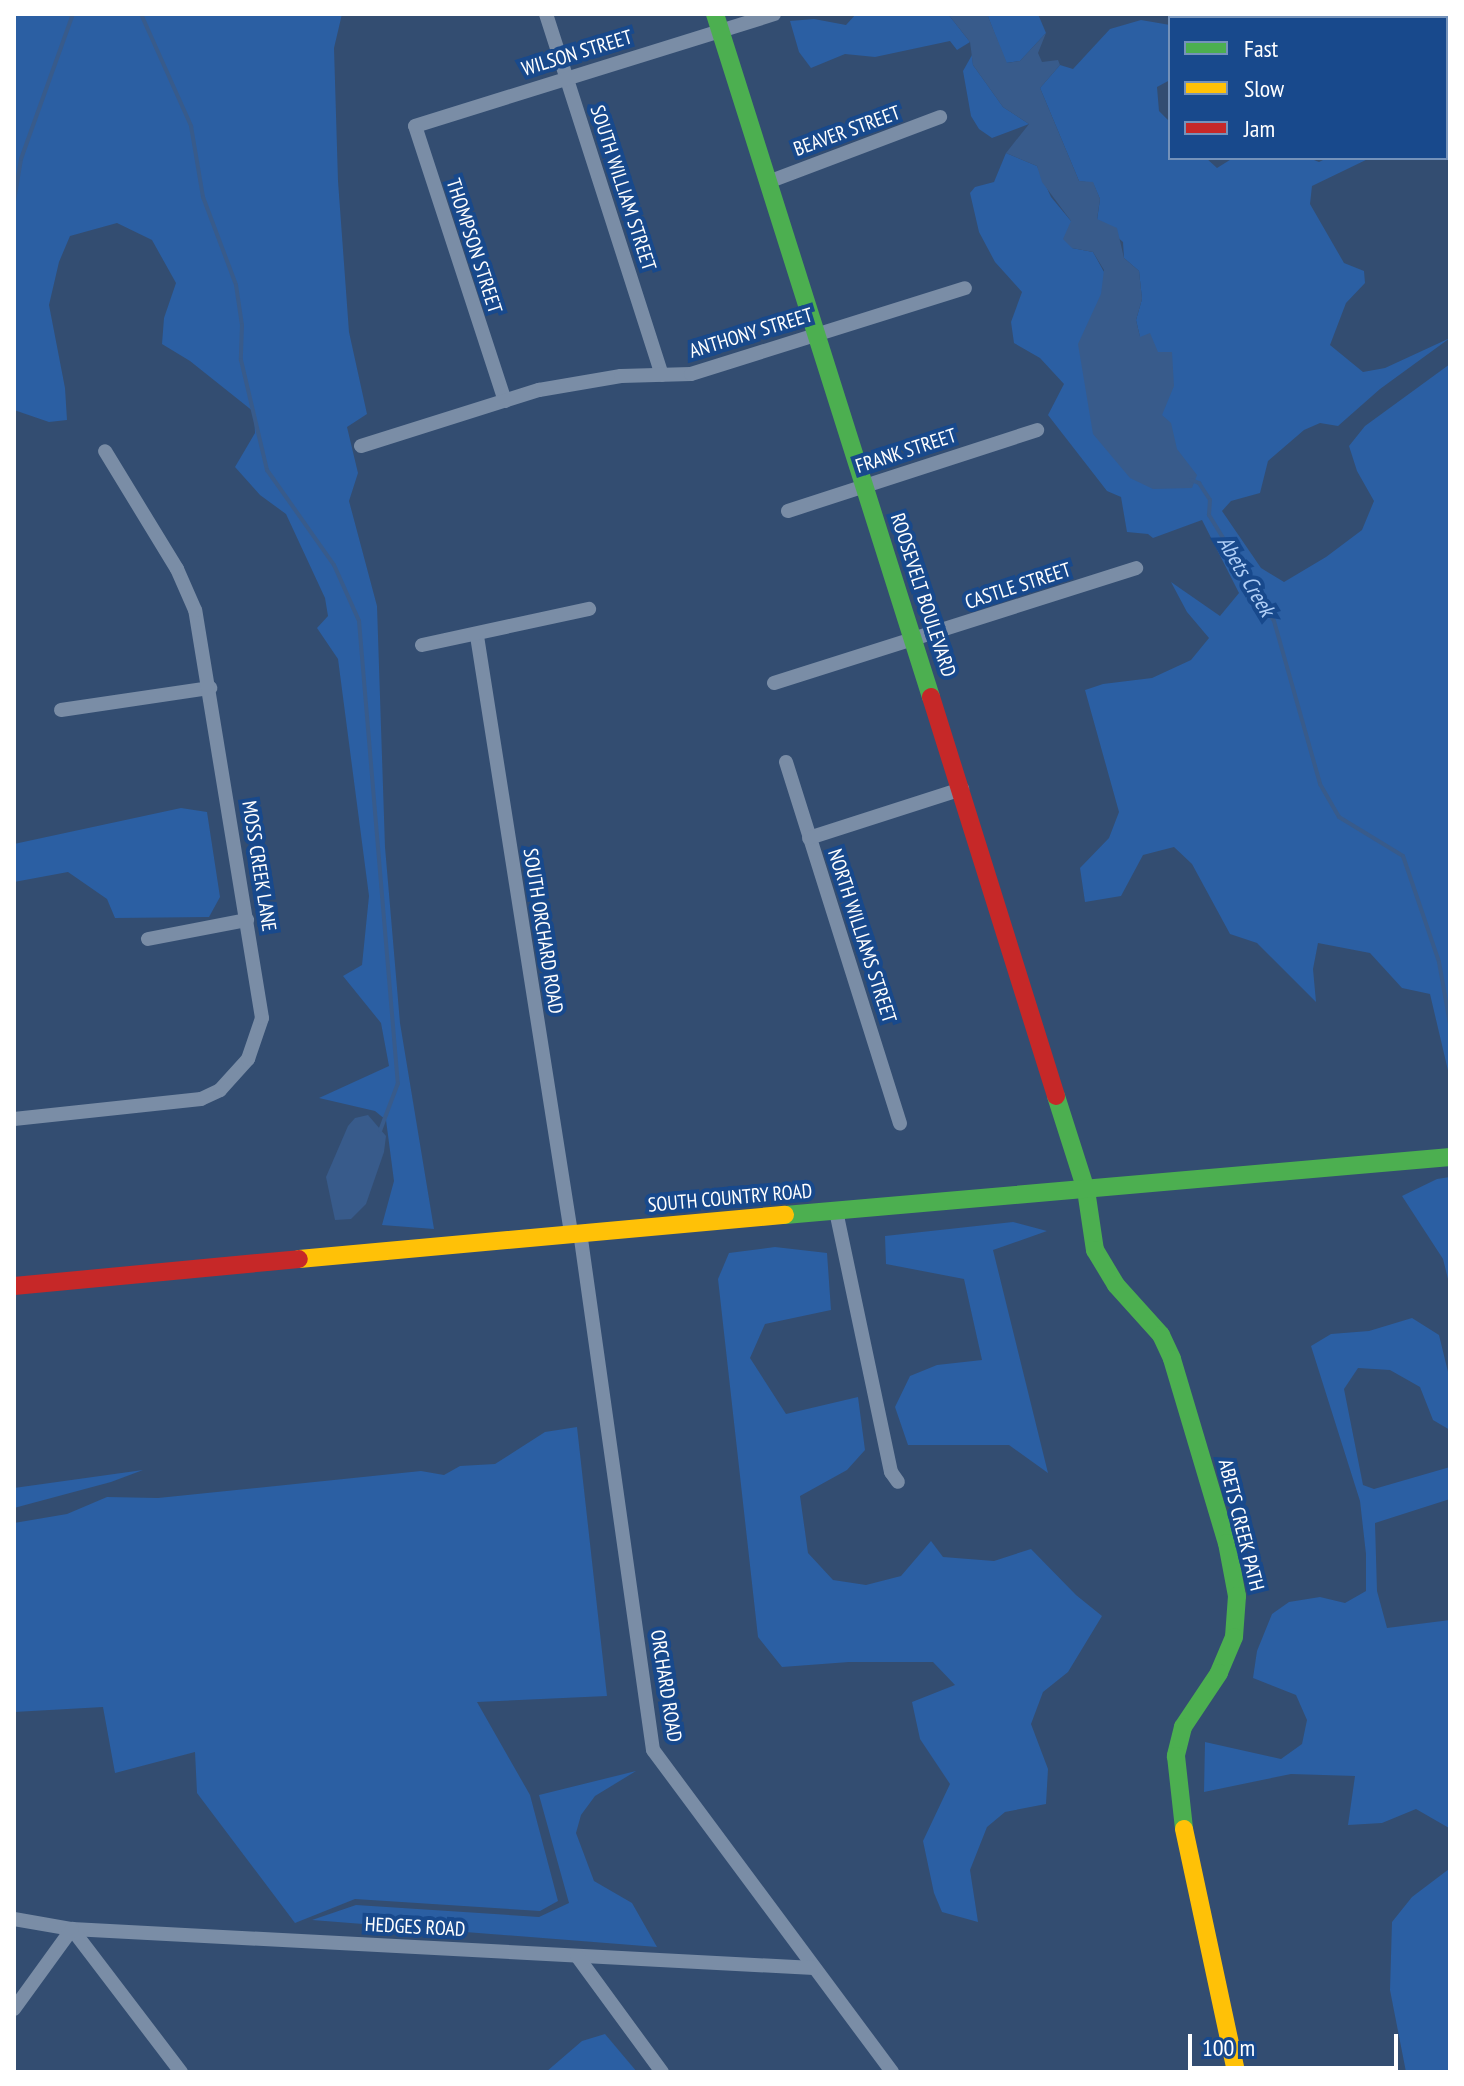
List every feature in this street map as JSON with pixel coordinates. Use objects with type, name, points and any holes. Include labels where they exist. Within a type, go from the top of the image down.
[{"type":"street","name":"SOUTH WILLIAM STREET","points":[[546,14],[662,375]]},
{"type":"street","name":"WILSON STREET","points":[[438,119],[718,22],[774,14]]},
{"type":"street","name":"ROOSEVELT BOULEVARD","points":[[718,22],[1086,1190]]},
{"type":"street","name":"BEAVER STREET","points":[[768,182],[940,117]]},
{"type":"street","name":"THOMPSON STREET","points":[[438,119],[415,126],[505,401]]},
{"type":"street","name":"ANTHONY STREET","points":[[361,446],[505,401],[582,381],[691,374],[965,288]]},
{"type":"street","name":"FRANK STREET","points":[[788,511],[1037,430]]},
{"type":"street","name":"MOSS CREEK LANE","points":[[14,1119],[178,1104],[220,1090],[248,1059],[262,1018],[210,688],[189,592],[105,451]]},
{"type":"street","name":"CASTLE STREET","points":[[774,683],[1136,568]]},
{"type":"street","points":[[422,645],[477,636],[589,609]]},
{"type":"street","name":"SOUTH ORCHARD ROAD","points":[[477,636],[576,1232]]},
{"type":"street","points":[[61,710],[210,688]]},
{"type":"street","name":"NORTH WILLIAMS STREET","points":[[786,762],[900,1123]]},
{"type":"street","points":[[809,838],[962,789]]},
{"type":"street","points":[[148,939],[247,920]]},
{"type":"street","name":"SOUTH COUNTRY ROAD","points":[[14,1286],[576,1232],[1450,1157]]},
{"type":"street","name":"ABETS CREEK PATH","points":[[1086,1190],[1095,1250],[1116,1285],[1161,1335],[1172,1359],[1227,1543],[1237,1596],[1238,1618],[1227,1656],[1183,1727],[1176,1756],[1179,1808],[1236,2072]]},
{"type":"street","points":[[836,1211],[891,1472],[898,1482]]},
{"type":"street","name":"ORCHARD ROAD","points":[[576,1232],[653,1750],[892,2072]]},
{"type":"street","name":"HEDGES ROAD","points":[[14,1919],[72,1929],[814,1968]]},
{"type":"street","points":[[14,2009],[72,1929],[181,2072]]},
{"type":"street","points":[[577,1956],[662,2072]]},
{"type":"shaded area","points":[[14,14],[342,14],[334,48],[338,181],[349,332],[367,414],[347,427],[358,473],[349,501],[377,606],[385,847],[400,1023],[434,1229],[382,1225],[394,1181],[386,1120],[375,1111],[319,1098],[389,1066],[381,1023],[343,976],[362,965],[369,896],[338,659],[317,628],[328,616],[325,598],[286,514],[260,495],[235,467],[255,433],[254,412],[190,361],[162,344],[164,318],[176,283],[152,240],[117,223],[70,236],[59,262],[49,305],[65,388],[67,420],[49,422],[14,410]]},
{"type":"shaded area","points":[[856,14],[948,14],[970,42],[957,50],[950,41],[875,57],[845,54],[811,68],[799,52],[790,21],[814,19],[846,25]]},
{"type":"shaded area","points":[[948,14],[987,14],[1007,63],[1020,61],[1046,33],[1038,53],[1042,62],[1058,60],[1060,65],[1040,88],[1079,181],[1093,182],[1100,199],[1097,219],[1117,228],[1124,258],[1139,271],[1142,299],[1136,320],[1140,337],[1150,333],[1158,352],[1172,352],[1174,386],[1162,415],[1171,423],[1177,449],[1197,475],[1192,488],[1153,489],[1130,478],[1093,434],[1078,344],[1101,294],[1104,270],[1093,252],[1072,248],[1063,239],[1071,221],[1042,182],[1037,166],[1006,153],[1029,124],[1003,107],[973,65],[970,42]]},
{"type":"shaded area","points":[[987,14],[1038,14],[1046,33],[1020,61],[1006,63]]},
{"type":"shaded area","points":[[1141,20],[1168,25],[1168,81],[1157,87],[1159,111],[1168,120],[1168,160],[1208,160],[1217,168],[1230,160],[1366,160],[1312,186],[1310,204],[1344,263],[1364,271],[1365,283],[1346,303],[1330,345],[1363,372],[1385,368],[1450,338],[1380,389],[1338,426],[1320,423],[1304,430],[1268,461],[1260,493],[1231,501],[1222,511],[1261,568],[1284,582],[1326,557],[1362,530],[1374,501],[1357,471],[1349,446],[1365,426],[1450,364],[1450,1079],[1430,994],[1402,988],[1370,953],[1318,943],[1313,969],[1316,1002],[1257,943],[1230,934],[1192,864],[1174,847],[1143,855],[1121,896],[1085,902],[1080,868],[1109,838],[1119,812],[1085,690],[1103,684],[1152,678],[1191,660],[1209,638],[1187,612],[1171,582],[1220,616],[1239,593],[1202,520],[1153,538],[1148,534],[1127,532],[1121,497],[1107,491],[1048,415],[1064,384],[1040,358],[1014,343],[1011,322],[1022,292],[995,262],[979,232],[970,193],[975,187],[994,182],[1006,153],[1037,166],[1051,197],[1071,221],[1072,248],[1093,252],[1140,337],[1136,320],[1142,299],[1139,271],[1124,258],[1123,242],[1097,220],[1100,199],[1093,183],[1079,181],[1040,88],[1060,65],[1073,69],[1110,29]]},
{"type":"shaded area","points":[[972,55],[973,65],[1003,107],[1029,124],[992,138],[979,129],[971,116],[963,71]]},
{"type":"shaded area","points":[[181,808],[207,812],[220,897],[209,917],[115,918],[107,899],[68,872],[14,882],[14,844]]},
{"type":"shaded area","points":[[368,1115],[386,1136],[384,1152],[366,1204],[351,1219],[335,1220],[326,1177],[348,1126],[355,1118]]},
{"type":"shaded area","points":[[1450,1177],[1450,1287],[1443,1259],[1402,1196],[1437,1179]]},
{"type":"shaded area","points":[[1013,1222],[1047,1231],[993,1250],[1048,1473],[1009,1445],[908,1445],[895,1407],[910,1376],[937,1365],[982,1360],[964,1279],[886,1264],[885,1236]]},
{"type":"shaded area","points":[[775,1247],[827,1253],[831,1310],[765,1324],[750,1358],[786,1414],[858,1397],[865,1450],[847,1470],[800,1496],[808,1553],[833,1580],[866,1585],[901,1576],[931,1541],[943,1557],[994,1561],[1031,1549],[1076,1595],[1102,1616],[1068,1672],[1043,1692],[1031,1724],[1048,1769],[1046,1804],[1005,1812],[987,1827],[970,1870],[978,1922],[942,1912],[934,1893],[923,1841],[950,1784],[920,1739],[912,1702],[955,1685],[933,1662],[849,1662],[782,1667],[758,1637],[718,1279],[729,1253]]},
{"type":"shaded area","points":[[1412,1318],[1439,1335],[1450,1380],[1450,1430],[1433,1420],[1420,1387],[1390,1370],[1358,1368],[1344,1389],[1363,1485],[1374,1489],[1450,1467],[1450,1499],[1375,1523],[1377,1591],[1387,1628],[1450,1620],[1450,2072],[1406,2072],[1390,1990],[1392,1922],[1412,1897],[1449,1869],[1449,1828],[1416,1809],[1382,1823],[1348,1825],[1355,1776],[1291,1774],[1204,1792],[1205,1742],[1281,1759],[1302,1744],[1307,1720],[1296,1695],[1253,1678],[1257,1651],[1272,1614],[1289,1602],[1320,1597],[1345,1603],[1366,1591],[1366,1554],[1360,1501],[1311,1346],[1331,1334],[1369,1331]]},
{"type":"shaded area","points":[[577,1427],[607,1696],[477,1702],[530,1795],[558,1901],[540,1911],[355,1899],[295,1923],[197,1793],[195,1752],[115,1773],[103,1707],[14,1712],[14,1523],[67,1514],[107,1497],[158,1498],[421,1471],[444,1475],[460,1466],[495,1464],[545,1432]]},
{"type":"shaded area","points":[[143,1470],[111,1482],[14,1508],[14,1488]]},
{"type":"shaded area","points":[[636,1771],[595,1796],[581,1815],[576,1833],[594,1881],[632,1903],[657,1947],[312,1920],[356,1905],[539,1917],[569,1903],[539,1795]]},
{"type":"shaded area","points":[[605,2034],[637,2072],[546,2072],[582,2041]]},
{"type":"waterway","points":[[14,201],[21,159],[73,14]]},
{"type":"waterway","points":[[141,14],[191,126],[203,197],[236,285],[242,325],[241,360],[267,470],[334,565],[359,621],[398,1083],[380,1131]]},
{"type":"waterway","name":"Abets Creek","points":[[1191,480],[1199,483],[1210,500],[1209,515],[1274,621],[1320,784],[1339,817],[1403,856],[1439,962],[1450,1024]]},
{"type":"traffic: fast","points":[[715,14],[931,697]]},
{"type":"traffic: fast","points":[[1056,1096],[1086,1190],[1095,1250],[1116,1285],[1161,1335],[1172,1359],[1227,1543],[1237,1596],[1234,1637],[1219,1673],[1183,1727],[1176,1756],[1184,1829]]},
{"type":"traffic: fast","points":[[785,1215],[1450,1157]]},
{"type":"traffic: slow","points":[[299,1259],[785,1215]]},
{"type":"traffic: slow","points":[[1184,1829],[1236,2072]]},
{"type":"traffic: jam","points":[[931,697],[1056,1096]]},
{"type":"traffic: jam","points":[[14,1286],[299,1259]]}]
